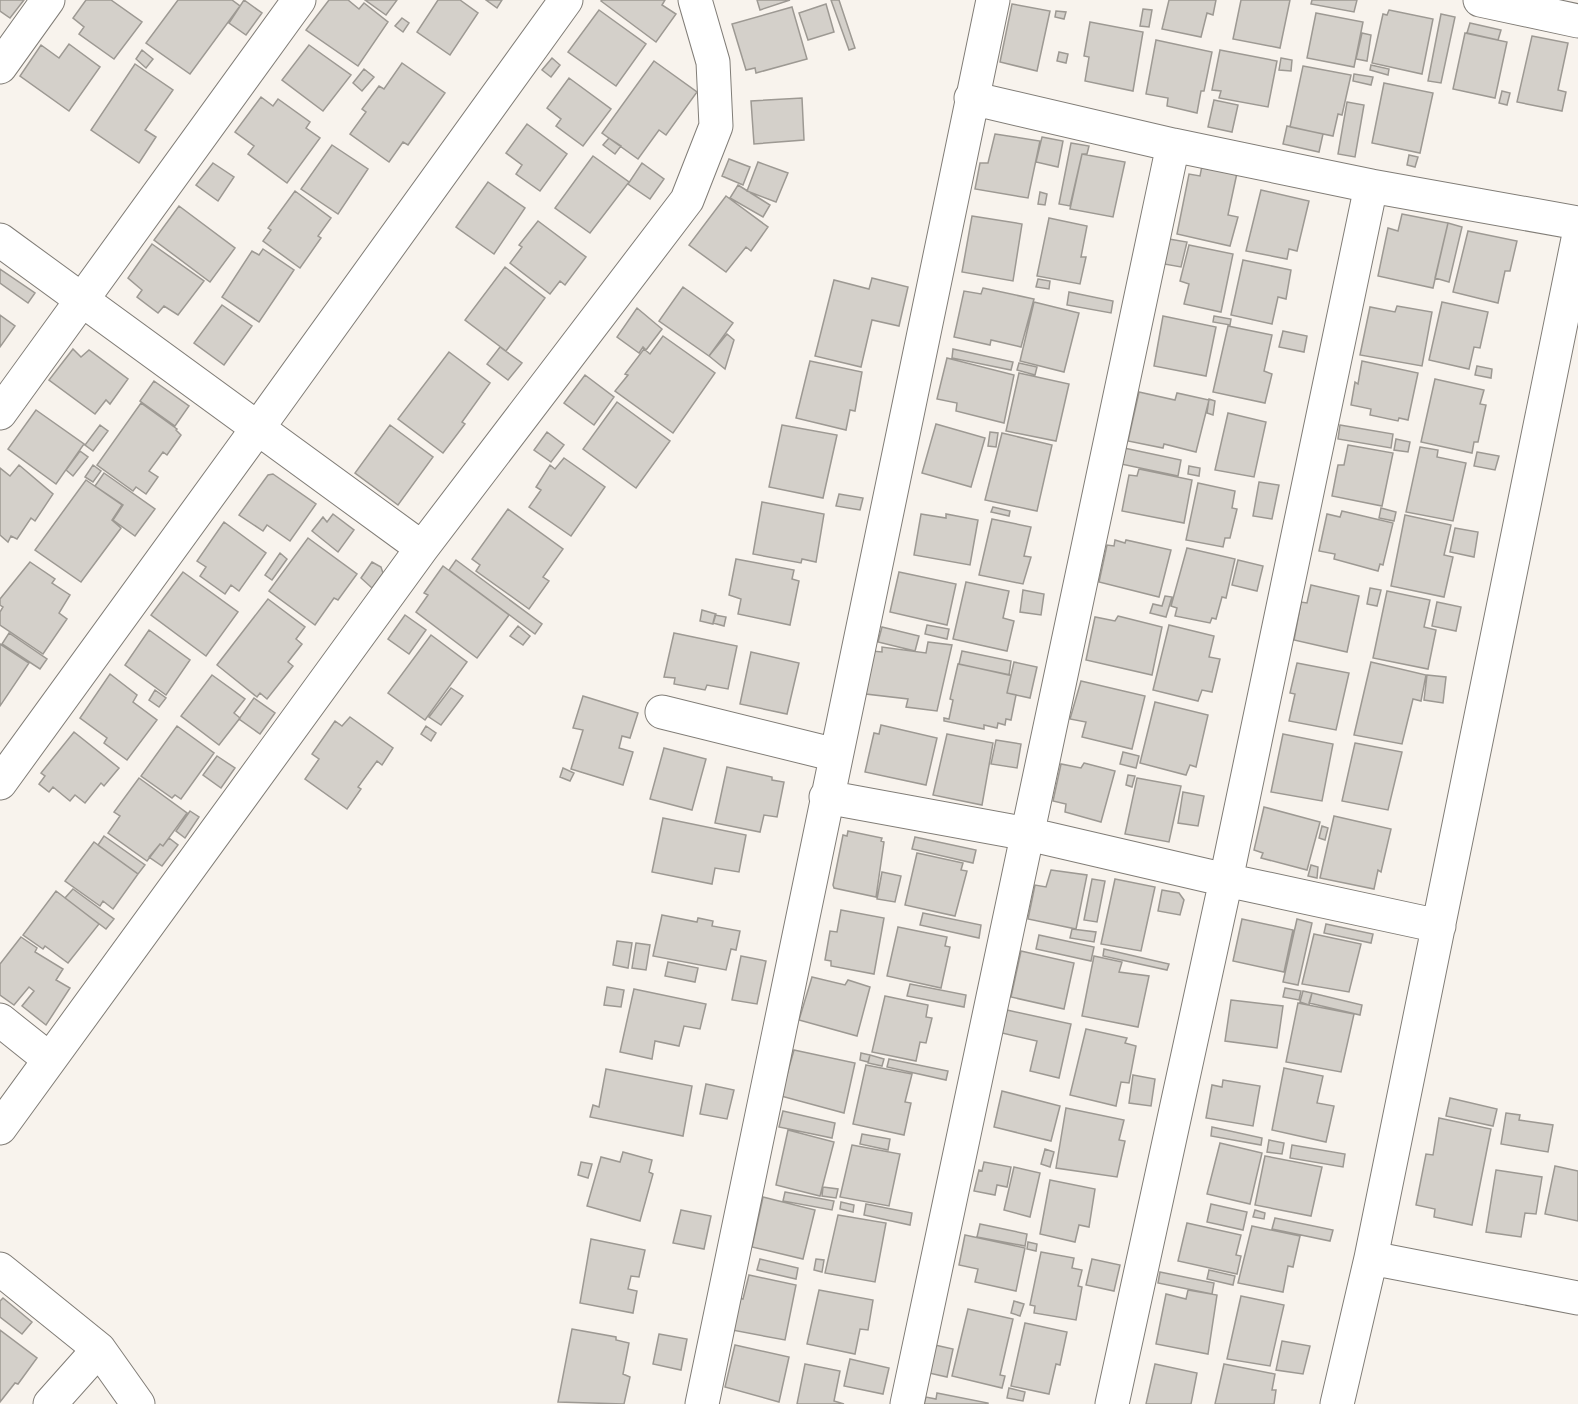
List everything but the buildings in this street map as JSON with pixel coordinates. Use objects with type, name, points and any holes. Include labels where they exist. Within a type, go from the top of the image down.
[{"type":"street","points":[[0,67],[48,0]]},
{"type":"street","points":[[0,413],[299,0]]},
{"type":"street","points":[[0,783],[566,0]]},
{"type":"street","points":[[0,1128],[422,548],[687,200],[716,126],[713,62],[695,0]]},
{"type":"street","points":[[702,1404],[993,0]]},
{"type":"street","points":[[1480,0],[1578,21]]},
{"type":"street","points":[[971,98],[1173,145],[1371,186],[1578,223]]},
{"type":"street","points":[[908,1404],[1173,145]]},
{"type":"street","points":[[1112,1404],[1226,880],[1371,186]]},
{"type":"street","points":[[1336,1404],[1371,1258],[1578,239]]},
{"type":"street","points":[[0,240],[422,548]]},
{"type":"street","points":[[662,712],[836,755]]},
{"type":"street","points":[[826,797],[1028,834],[1439,926]]},
{"type":"street","points":[[0,1020],[50,1059]]},
{"type":"street","points":[[1371,1258],[1578,1298]]},
{"type":"street","points":[[0,1269],[99,1349],[138,1404]]},
{"type":"street","points":[[51,1404],[99,1349]]}]
